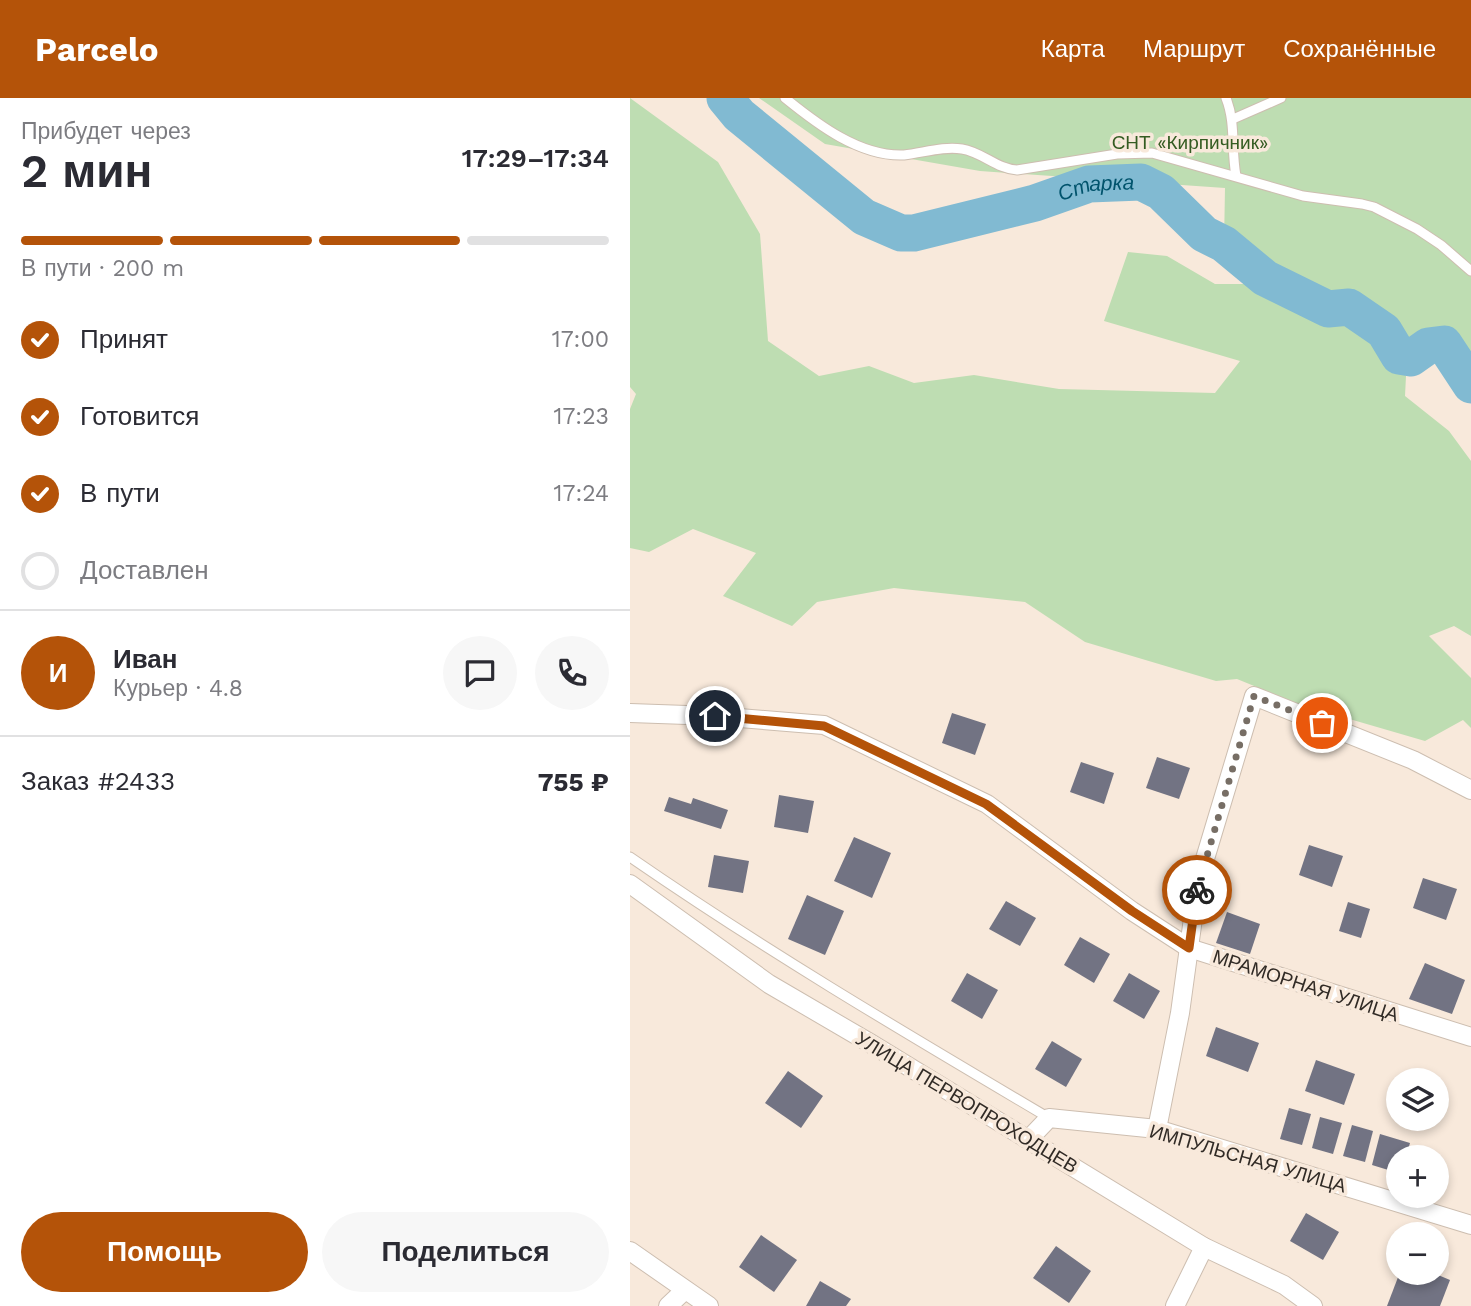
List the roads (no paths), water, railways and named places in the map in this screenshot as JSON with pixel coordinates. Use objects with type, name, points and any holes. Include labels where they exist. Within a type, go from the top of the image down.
[{"type":"street","points":[[1157,1129],[1180,1013],[1198,882],[1254,696],[1413,760],[1471,790]]},
{"type":"street","name":"МРАМОРНАЯ УЛИЦА","points":[[630,713],[715,716],[824,726],[986,804],[1132,911],[1189,948],[1471,1037]]},
{"type":"street","name":"УЛИЦА ПЕРВОПРОХОДЦЕВ","points":[[630,884],[769,984],[1204,1247],[1284,1285],[1313,1306]]},
{"type":"street","points":[[1029,1139],[1049,1118]]},
{"type":"street","name":"ИМПУЛЬСНАЯ УЛИЦА","points":[[1049,1118],[1157,1129],[1471,1225]]},
{"type":"street","points":[[1175,1306],[1204,1247]]},
{"type":"street","points":[[630,1251],[709,1306]]},
{"type":"street","points":[[668,1306],[685,1290]]},
{"type":"lane","points":[[785,98],[809,118],[846,141],[885,153],[902,155],[950,148],[966,150],[1008,170],[1117,154],[1152,153],[1303,196],[1374,207],[1425,234],[1471,271]]},
{"type":"lane","points":[[1226,98],[1233,119],[1232,155],[1236,176]]},
{"type":"lane","points":[[1233,119],[1281,98]]},
{"type":"lane","points":[[630,857],[717,917],[901,1031],[1049,1118]]},
{"type":"waterway","name":"Старка","points":[[725,98],[739,115],[864,217],[901,233],[914,233],[1035,203],[1089,184],[1141,182],[1161,192],[1204,234],[1224,244],[1265,278],[1328,309],[1349,307],[1384,331],[1399,356],[1411,358],[1428,346],[1444,344],[1471,385]]},
{"type":"park label","name":"СНТ «Кирпичник»","points":[[1190,142]]}]
